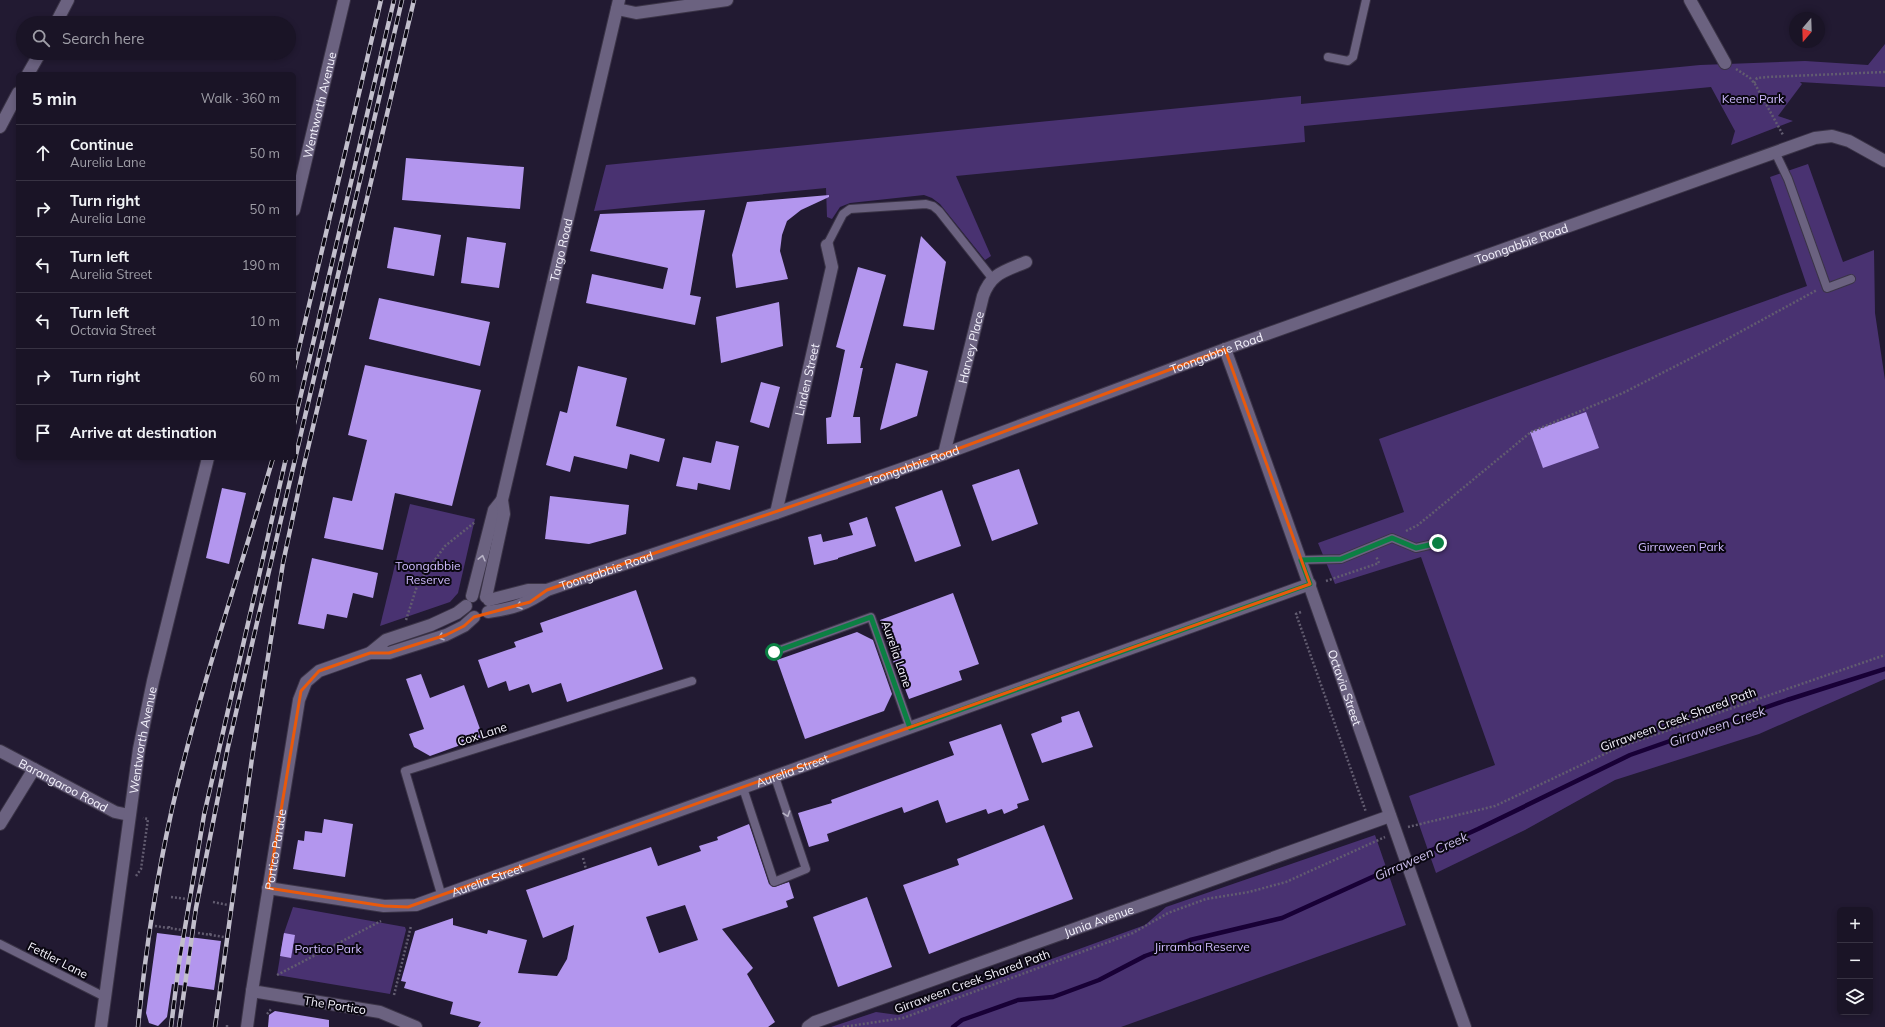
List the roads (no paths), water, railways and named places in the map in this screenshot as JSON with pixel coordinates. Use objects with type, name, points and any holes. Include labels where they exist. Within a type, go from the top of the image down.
[{"type":"street","points":[[60,16],[68,0]]},
{"type":"street","name":"Wentworth Avenue","points":[[296,202],[344,0]]},
{"type":"street","points":[[618,4],[636,13],[727,0]]},
{"type":"street","points":[[1690,0],[1725,63]]},
{"type":"street","name":"Targo Road","points":[[487,598],[504,514],[502,500],[618,4]]},
{"type":"street","points":[[29,72],[36,60]]},
{"type":"street","points":[[0,127],[16,97]]},
{"type":"street","name":"Toongabbie Road","points":[[487,598],[528,590],[546,590],[776,514],[944,454],[1225,349],[1815,138],[1832,136],[1849,141],[1885,161]]},
{"type":"street","name":"Linden Street","points":[[776,514],[832,267],[827,245]]},
{"type":"street","points":[[992,278],[1026,262]]},
{"type":"street","name":"Harvey Place","points":[[944,454],[982,296],[987,284],[992,278]]},
{"type":"street","name":"Octavia Street","points":[[1225,349],[1310,584],[1408,870],[1465,1027]]},
{"type":"street","name":"Wentworth Avenue","points":[[101,1027],[139,749],[153,681],[208,460]]},
{"type":"street","name":"Targo Road","points":[[469,601],[494,510],[502,500]]},
{"type":"street","name":"Aurelia Street","points":[[268,888],[396,907],[416,905],[1310,584]]},
{"type":"street","name":"Toongabbie Road","points":[[488,612],[506,610],[530,602],[546,590]]},
{"type":"street","points":[[370,653],[386,640],[431,625],[457,613],[469,601],[479,594],[487,598],[490,606],[488,612],[482,617],[474,617],[468,612],[469,601]]},
{"type":"street","points":[[370,653],[389,653],[446,635],[464,626],[474,617]]},
{"type":"street","name":"Portico Parade","points":[[247,1027],[299,700],[306,682],[319,671],[370,653]]},
{"type":"street","name":"Barangaroo Road","points":[[0,751],[114,812],[129,815]]},
{"type":"street","points":[[0,824],[34,769]]},
{"type":"street","name":"Junia Avenue","points":[[808,1027],[815,1022],[1390,816]]},
{"type":"street","name":"The Portico","points":[[252,991],[380,1012],[416,1027]]},
{"type":"lane","points":[[1328,58],[1348,61],[1352,57],[1366,0]]},
{"type":"lane","points":[[1775,152],[1788,179],[1827,288],[1851,279]]},
{"type":"lane","points":[[827,245],[843,214],[850,209],[926,204],[933,206],[938,211],[992,278]]},
{"type":"lane","points":[[1301,560],[1341,559],[1392,538],[1416,548],[1438,543]]},
{"type":"lane","name":"Aurelia Lane","points":[[774,652],[871,617],[910,728]]},
{"type":"lane","name":"Cox Lane","points":[[442,896],[405,772],[692,681]]},
{"type":"lane","points":[[743,788],[774,882],[806,869],[775,777]]},
{"type":"lane","name":"Fettler Lane","points":[[0,944],[105,997]]},
{"type":"waterway","name":"Girraween Creek","points":[[953,1027],[962,1020],[1018,1000],[1053,997],[1099,980],[1145,956],[1190,940],[1282,918],[1478,829],[1630,755],[1787,700],[1885,669]]},
{"type":"railway","points":[[296,361],[381,0]]},
{"type":"railway","points":[[296,416],[394,0]]},
{"type":"railway","points":[[296,455],[402,0]]},
{"type":"railway","points":[[215,1027],[252,758],[283,563],[304,465],[414,0]]},
{"type":"railway","points":[[138,1027],[152,918],[172,809],[194,721],[272,460]]},
{"type":"railway","points":[[171,1027],[179,963],[204,815],[286,460]]},
{"type":"railway","points":[[179,1027],[196,908],[228,747],[295,460]]},
{"type":"park label","name":"Keene Park","points":[[1753,98]]},
{"type":"park label","name":"Girraween Park","points":[[1681,546]]},
{"type":"park label","name":"Toongabbie Reserve","points":[[428,572]]},
{"type":"park label","name":"Jirramba Reserve","points":[[1202,946]]},
{"type":"park label","name":"Portico Park","points":[[328,948]]}]
